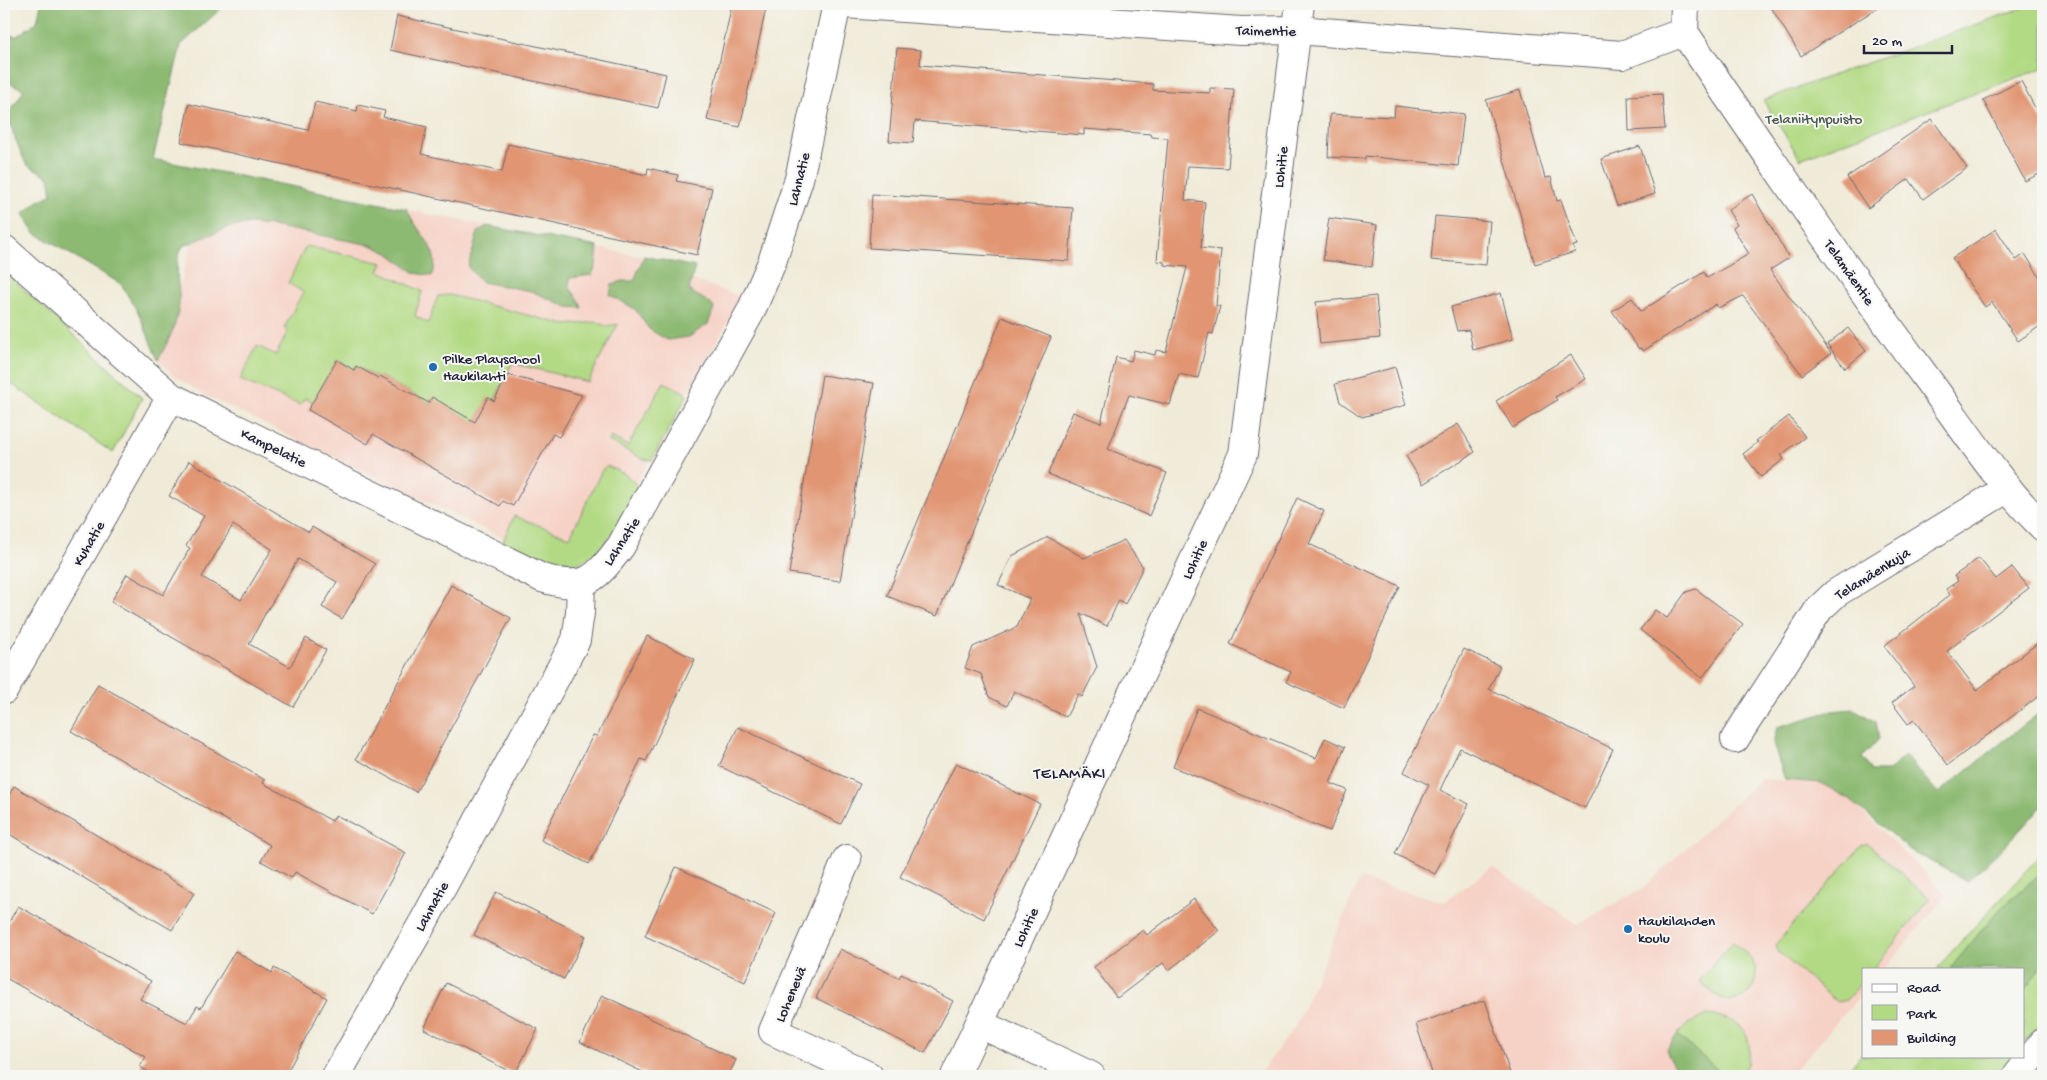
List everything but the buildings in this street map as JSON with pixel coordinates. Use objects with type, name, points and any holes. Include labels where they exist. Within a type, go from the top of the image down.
[{"type":"main road","name":"Lahnatie","points":[[336,1076],[425,919],[576,640],[581,584],[601,572],[621,546],[751,311],[784,231],[799,179],[837,4]]},
{"type":"main road","name":"Taimentie","points":[[845,4],[1241,30],[1299,17],[1622,55],[1684,32]]},
{"type":"main road","points":[[1684,32],[1685,4]]},
{"type":"main road","name":"Lohitie","points":[[955,1076],[1243,454],[1299,17]]},
{"type":"main road","name":"Telamäentie","points":[[1684,32],[1780,173],[1890,328],[2008,488],[2043,528]]},
{"type":"main road","name":"Kampelatie","points":[[4,249],[171,396],[542,578],[566,585],[581,584]]},
{"type":"main road","name":"Kuhatie","points":[[4,690],[171,396]]},
{"type":"main road","name":"Telamäenkuja","points":[[1735,739],[1819,609],[1836,593],[2008,488]]},
{"type":"main road","name":"Lohenevä","points":[[847,859],[774,1031],[869,1076]]},
{"type":"main road","points":[[980,1024],[1090,1076]]},
{"type":"main road","points":[[2017,1076],[2043,1043]]},
{"type":"shaded area","name":"Pilke Playschool Haukilahti","points":[[213,171],[694,267],[691,279],[742,297],[604,540],[520,546],[204,395],[173,375],[158,360]]},
{"type":"shaded area","name":"Haukilahden koulu","points":[[1761,779],[1821,783],[1849,799],[1947,895],[1885,968],[1862,968],[1862,993],[1790,1076],[1258,1076],[1296,1025],[1360,879],[1444,902],[1492,867],[1577,924],[1642,889]]},
{"type":"green space","points":[[41,4],[226,4],[181,45],[153,159],[407,209],[432,250],[434,266],[432,276],[415,273],[388,253],[371,245],[272,226],[251,224],[230,227],[183,246],[177,267],[178,312],[172,333],[158,360],[139,314],[121,284],[35,233],[23,214],[37,202],[52,194],[49,177],[26,164],[14,136],[8,114],[24,90],[4,80],[4,35],[17,36],[37,22]]},
{"type":"green space","name":"Telaniitynpuisto","points":[[2025,4],[2043,4],[2043,68],[1800,159],[1763,100],[2025,7]]},
{"type":"green space","points":[[487,226],[598,247],[596,265],[592,275],[570,278],[569,287],[577,297],[582,308],[568,307],[531,291],[481,282],[468,267],[478,232]]},
{"type":"green space","points":[[306,246],[383,263],[379,271],[422,291],[415,316],[428,323],[438,296],[450,295],[566,325],[597,322],[606,326],[618,324],[588,382],[512,363],[494,401],[488,398],[475,422],[432,398],[429,403],[380,376],[378,378],[356,366],[354,370],[337,360],[313,402],[305,398],[300,405],[240,380],[257,346],[276,355],[288,331],[284,328],[303,292],[288,283]]},
{"type":"green space","points":[[644,256],[695,267],[689,290],[714,308],[708,324],[689,337],[667,340],[649,329],[635,309],[610,295],[612,285],[622,281],[634,281]]},
{"type":"green space","points":[[4,271],[142,398],[113,453],[4,379]]},
{"type":"green space","points":[[664,382],[684,392],[687,396],[652,460],[643,459],[609,441],[611,437],[628,446]]},
{"type":"green space","points":[[607,466],[625,474],[638,486],[608,539],[587,559],[574,564],[552,564],[537,559],[503,541],[514,516],[570,537],[602,470]]},
{"type":"green space","points":[[1854,709],[1876,722],[1879,739],[1862,757],[1871,771],[1889,771],[1905,755],[1938,793],[2043,710],[2043,805],[2006,845],[1967,881],[1910,850],[1849,799],[1821,783],[1785,780],[1773,743],[1777,727],[1832,711]]},
{"type":"green space","points":[[1867,843],[1930,899],[1874,968],[1862,968],[1862,981],[1846,1000],[1837,1002],[1778,952],[1776,944],[1862,845]]},
{"type":"green space","points":[[2043,852],[2043,871],[1995,914],[1951,968],[1937,968]]},
{"type":"green space","points":[[2043,871],[2043,964],[2024,991],[2024,968],[1951,968],[1995,914]]},
{"type":"green space","points":[[1733,942],[1752,961],[1756,972],[1753,987],[1749,993],[1743,998],[1729,1001],[1715,994],[1699,981]]},
{"type":"green space","points":[[2043,964],[2043,1019],[2024,1044],[2024,991]]},
{"type":"green space","points":[[1707,1015],[1731,1021],[1740,1026],[1746,1034],[1749,1042],[1749,1052],[1742,1076],[1725,1076],[1677,1035],[1688,1024]]},
{"type":"green space","points":[[1677,1035],[1725,1076],[1683,1076],[1673,1065],[1666,1050]]},
{"type":"green space","points":[[1862,1054],[1862,1058],[2013,1058],[1998,1076],[1843,1076]]},
{"type":"place","name":"Pilke Playschool Haukilahti","points":[[433,367]]},
{"type":"place","name":"Haukilahden koulu","points":[[1628,929]]},
{"type":"district","name":"TELAMÄKI","points":[[1070,772]]}]
